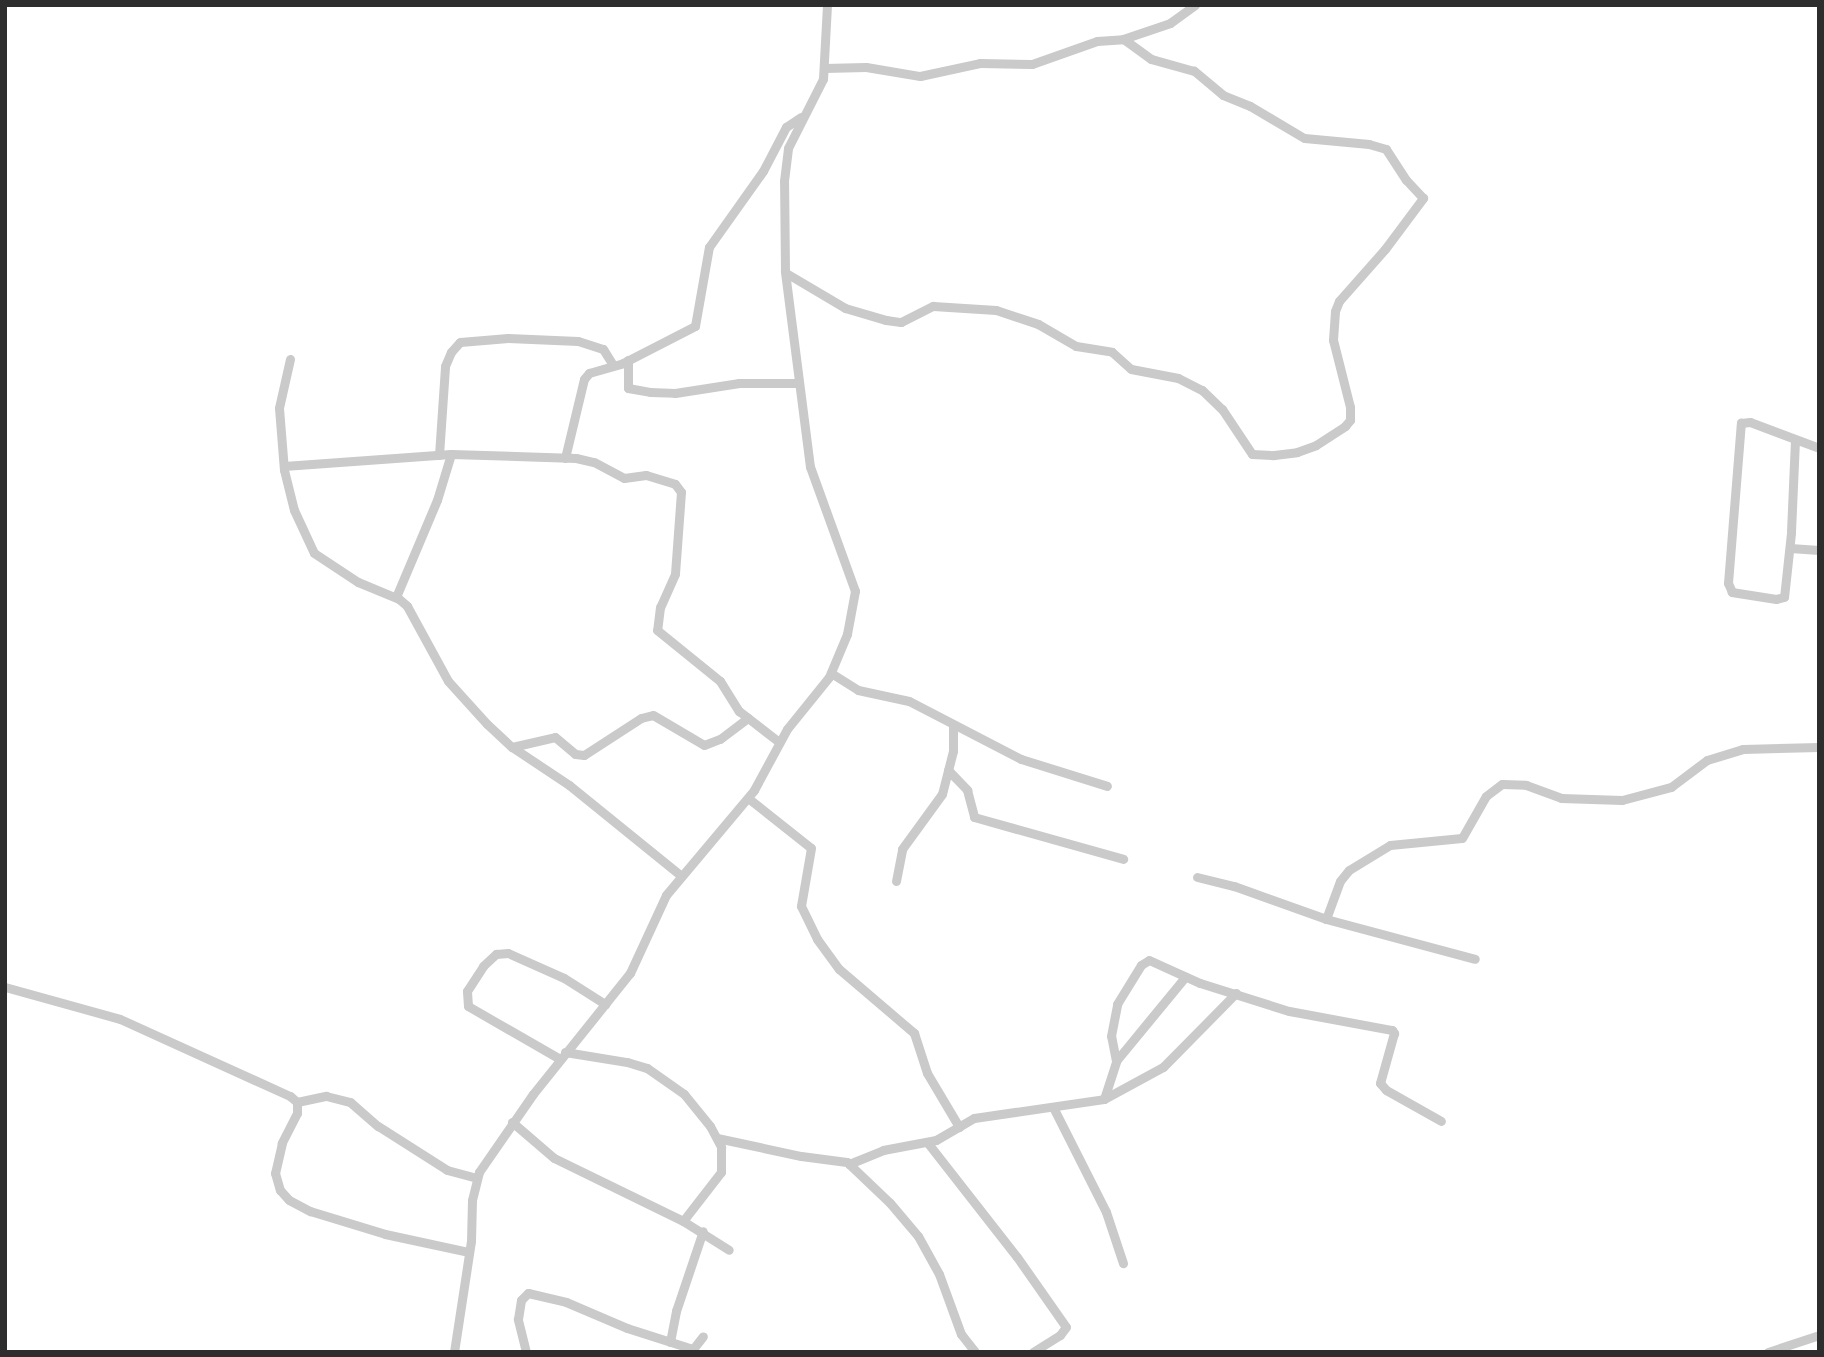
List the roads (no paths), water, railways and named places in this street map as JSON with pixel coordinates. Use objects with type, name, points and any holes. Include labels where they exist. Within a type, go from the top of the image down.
[{"type":"street","points":[[454,1352],[469,1252],[475,1178],[512,1122],[630,973],[659,907],[680,875],[748,798],[779,742],[831,673],[846,634],[855,591],[810,467],[786,273],[785,172],[788,148],[800,117],[820,86],[824,68],[827,5]]},
{"type":"street","points":[[824,68],[866,67],[924,76],[980,63],[1032,64],[1097,41],[1123,38],[1170,23],[1195,5]]},
{"type":"street","points":[[786,273],[845,307],[886,320],[901,322],[933,306],[996,310],[1038,324],[1076,346],[1112,352],[1131,369],[1178,377],[1202,390],[1222,409],[1252,454],[1297,452],[1316,445],[1345,426],[1350,420],[1350,407],[1334,340],[1335,311],[1339,301],[1385,249],[1423,198],[1406,180],[1386,149],[1364,143],[1302,138],[1251,106],[1222,94],[1194,71],[1151,59],[1123,38]]},
{"type":"street","points":[[565,458],[584,379],[594,369],[628,360],[695,326],[709,247],[763,171],[786,127],[800,117]]},
{"type":"street","points":[[439,455],[446,366],[451,352],[460,342],[488,338],[578,341],[603,349],[613,365]]},
{"type":"street","points":[[290,359],[279,408],[284,467],[294,510],[314,553],[358,582],[396,597],[407,606],[448,681],[512,747],[569,785],[680,875]]},
{"type":"street","points":[[628,360],[628,388],[650,392],[675,393],[739,383],[799,383]]},
{"type":"street","points":[[1795,440],[1790,548],[1783,598],[1729,591],[1740,423],[1750,422],[1819,447]]},
{"type":"street","points":[[284,467],[451,454],[565,458],[594,462],[625,478],[654,477],[679,487],[675,573],[662,604],[657,630],[720,681],[737,708],[779,742]]},
{"type":"street","points":[[396,597],[437,500],[451,454]]},
{"type":"street","points":[[1790,548],[1819,550]]},
{"type":"street","points":[[831,673],[854,689],[903,698],[1021,759],[1107,786]]},
{"type":"street","points":[[512,747],[552,736],[575,754],[584,755],[642,718],[653,715],[704,745],[720,738],[748,718]]},
{"type":"street","points":[[896,881],[902,849],[937,802],[948,770],[953,725]]},
{"type":"street","points":[[1326,919],[1340,881],[1349,870],[1390,845],[1462,838],[1486,796],[1502,783],[1526,785],[1562,798],[1622,800],[1671,787],[1707,760],[1730,752],[1770,746],[1819,747]]},
{"type":"street","points":[[948,770],[967,790],[974,817],[1123,859]]},
{"type":"street","points":[[748,798],[811,848],[801,905],[817,939],[839,969],[916,1036],[929,1076],[959,1127]]},
{"type":"street","points":[[1197,877],[1234,886],[1326,919],[1475,960]]},
{"type":"street","points":[[605,1004],[564,978],[508,953],[496,954],[483,966],[465,996],[468,1006],[563,1056],[626,1062],[647,1068],[684,1094],[717,1138],[721,1158],[719,1177],[683,1220]]},
{"type":"street","points":[[1116,1062],[1111,1036],[1117,1004],[1141,965],[1149,960],[1185,977],[1303,1014],[1392,1030],[1394,1033],[1380,1083],[1441,1121]]},
{"type":"street","points":[[1104,1099],[1116,1062],[1185,977]]},
{"type":"street","points":[[5,987],[86,1008],[149,1030],[298,1102],[326,1096],[350,1101],[378,1126],[447,1170],[475,1178]]},
{"type":"street","points":[[849,1164],[883,1150],[927,1142],[974,1118],[1054,1109],[1104,1099],[1163,1068],[1236,993]]},
{"type":"street","points":[[298,1102],[297,1113],[282,1143],[275,1173],[280,1190],[289,1200],[310,1212],[385,1234],[469,1252]]},
{"type":"street","points":[[1054,1109],[1105,1212],[1123,1263]]},
{"type":"street","points":[[512,1122],[554,1158],[683,1220],[729,1250]]},
{"type":"street","points":[[717,1138],[849,1164],[890,1203],[918,1236],[939,1273],[961,1334],[975,1352]]},
{"type":"street","points":[[927,1142],[1017,1257],[1066,1327],[1060,1335],[1033,1352]]},
{"type":"street","points":[[676,1346],[678,1303],[703,1231]]},
{"type":"street","points":[[526,1352],[518,1319],[521,1300],[528,1293],[566,1302],[676,1346],[695,1349],[703,1336]]},
{"type":"street","points":[[1768,1352],[1819,1335]]}]
